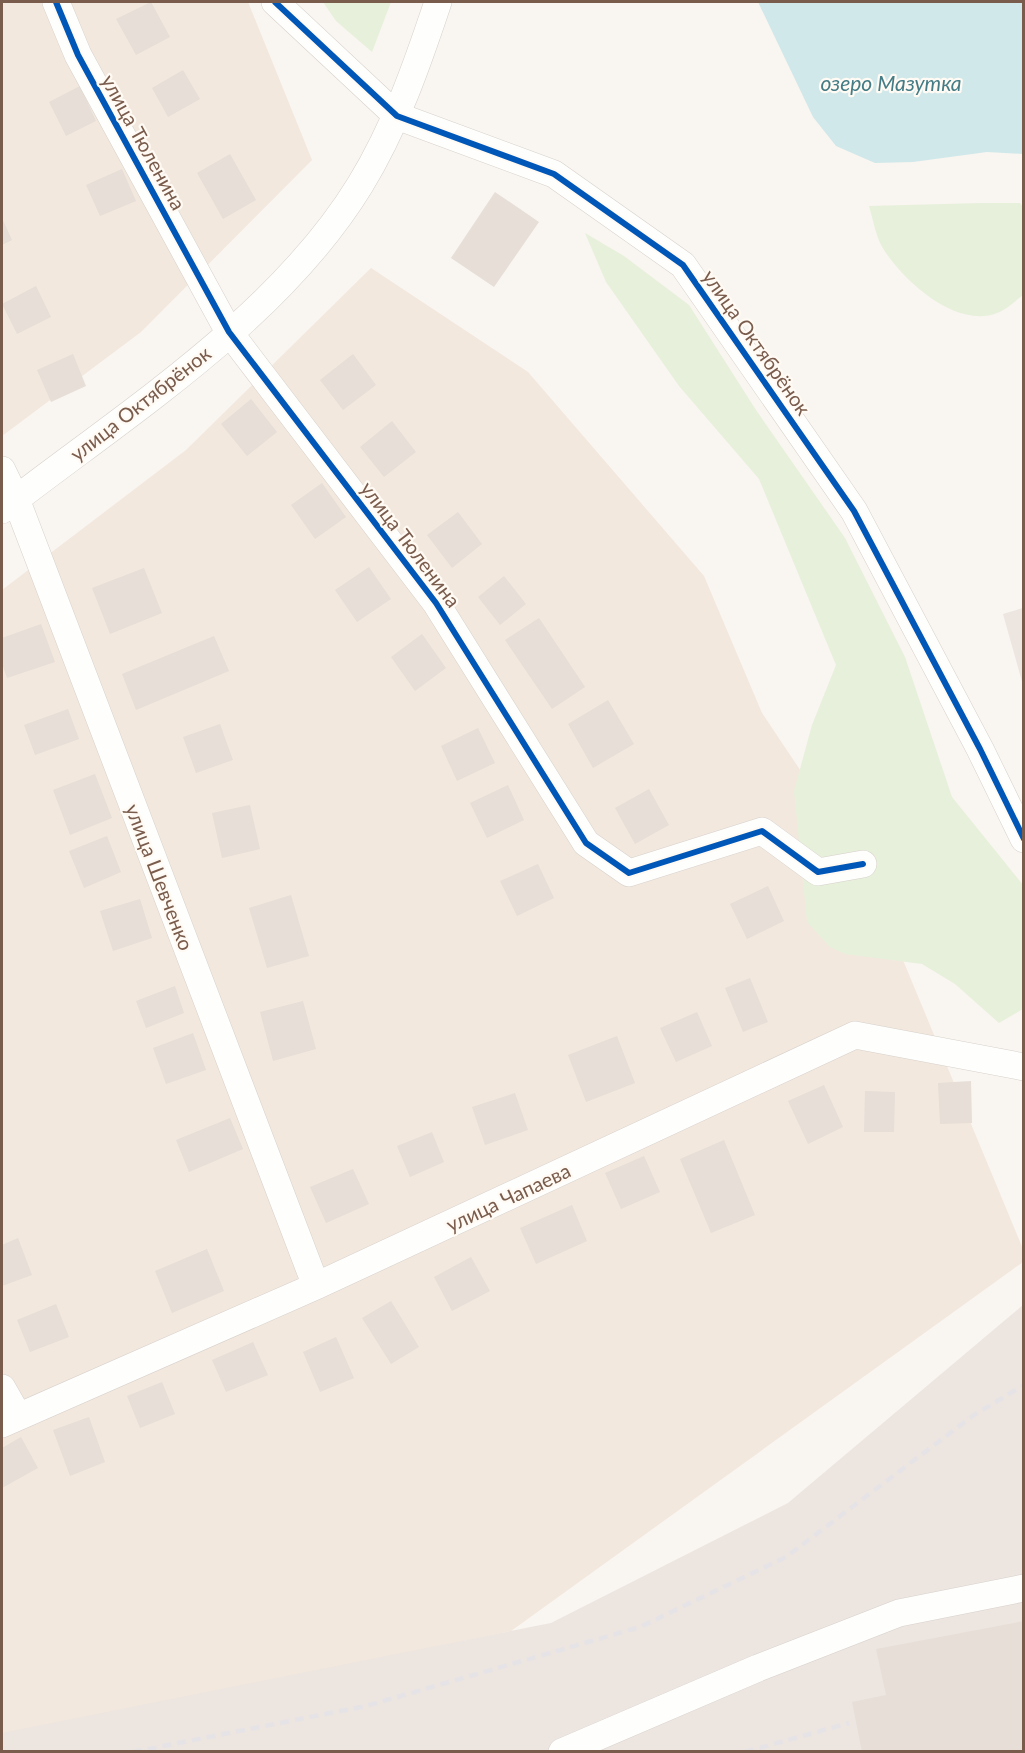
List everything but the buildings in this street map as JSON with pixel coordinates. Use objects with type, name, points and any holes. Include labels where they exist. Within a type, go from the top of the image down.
[{"type":"street","name":"улица Тюленина","points":[[56,2],[78,56],[229,332],[436,603],[586,843],[629,873],[762,831],[818,872],[863,864]]},
{"type":"street","name":"улица Октябрёнок","points":[[275,2],[396,116],[554,174],[683,266],[854,512],[980,749],[1023,839]]},
{"type":"street","name":"улица Октябрёнок","points":[[9,505],[165,387],[229,332],[277,287],[330,229],[360,186],[396,116],[438,2]]},
{"type":"street","name":"улица Шевченко","points":[[2,470],[9,505],[316,1286]]},
{"type":"street","name":"улица Чапаева","points":[[10,1420],[316,1286],[855,1035],[1023,1067]]},
{"type":"street","points":[[2,1388],[10,1420]]},
{"type":"street","points":[[562,1752],[758,1668],[899,1613],[1023,1588]]},
{"type":"shaded area","points":[[2,2],[248,2],[312,160],[141,332],[2,436]]},
{"type":"shaded area","points":[[371,268],[528,372],[704,576],[762,713],[863,864],[1023,1249],[1023,1262],[511,1631],[2,1737],[2,590],[186,450]]},
{"type":"shaded area","points":[[1024,608],[1023,685],[1003,614]]},
{"type":"shaded area","points":[[1023,1305],[1023,1751],[2,1752],[2,1733],[551,1623],[788,1503]]},
{"type":"green space","points":[[323,2],[391,2],[372,52],[336,21]]},
{"type":"green space","points":[[1020,203],[1023,207],[1023,295],[1000,312],[981,316],[965,314],[949,308],[918,288],[904,275],[881,245],[869,206]]},
{"type":"green space","points":[[585,233],[624,256],[689,305],[756,410],[845,538],[905,657],[952,797],[1023,885],[1023,1009],[999,1023],[955,984],[922,964],[845,954],[830,947],[807,922],[794,791],[812,725],[836,665],[759,479],[679,386],[606,282]]},
{"type":"water","name":"озеро Мазутка","points":[[758,2],[1023,2],[1023,154],[987,152],[913,162],[875,163],[836,146],[813,117]]},
{"type":"railway","points":[[133,1752],[366,1706],[640,1627],[786,1557],[974,1415],[1024,1385]]},
{"type":"railway","points":[[745,1752],[849,1723]]},
{"type":"cycle path","points":[[56,2],[78,55],[229,332],[436,603],[586,843],[629,873],[762,831],[818,872],[863,864]]},
{"type":"cycle path","points":[[275,2],[397,116],[554,174],[683,265],[854,511],[980,749],[1024,839]]}]
